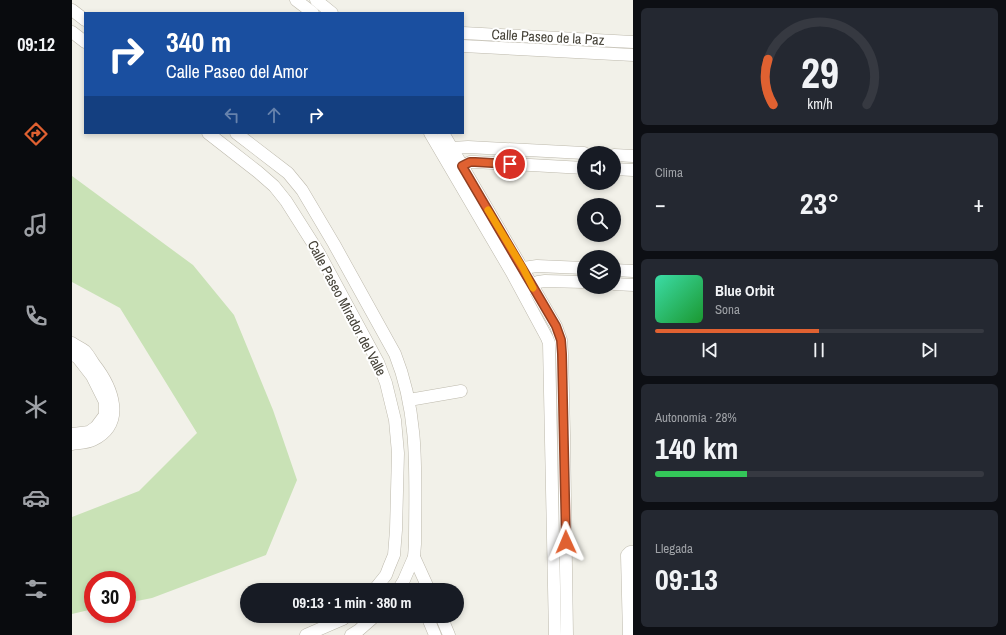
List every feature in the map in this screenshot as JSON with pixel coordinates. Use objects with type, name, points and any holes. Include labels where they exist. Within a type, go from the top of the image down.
[{"type":"street","points":[[296,0],[312,12]]},
{"type":"street","points":[[316,0],[331,12]]},
{"type":"street","points":[[72,10],[84,19]]},
{"type":"street","points":[[72,32],[84,41]]},
{"type":"street","name":"Calle Paseo de la Paz","points":[[464,33],[633,42]]},
{"type":"street","name":"Calle Paseo de la Paz","points":[[464,46],[633,55]]},
{"type":"street","name":"Calle Paseo Mirador del Valle","points":[[209,134],[258,172],[274,186],[286,201],[318,252],[378,362],[386,383],[395,420],[398,453],[396,530],[394,555],[386,575],[380,583]]},
{"type":"street","name":"Calle Paseo Mirador del Valle","points":[[238,134],[288,174],[302,190],[395,354],[400,367],[409,400],[415,452],[414,556],[402,583]]},
{"type":"street","points":[[431,134],[446,150],[512,273],[527,288],[556,326],[561,340],[567,635]]},
{"type":"street","points":[[443,134],[446,150]]},
{"type":"street","points":[[446,150],[468,147],[577,153]]},
{"type":"street","points":[[621,155],[633,156]]},
{"type":"street","points":[[457,169],[470,162],[577,168]]},
{"type":"street","points":[[457,169],[523,268],[527,288],[550,349],[555,635]]},
{"type":"street","points":[[621,169],[633,170]]},
{"type":"street","points":[[318,252],[334,244]]},
{"type":"street","points":[[512,273],[523,268],[537,266],[577,268]]},
{"type":"street","points":[[621,270],[633,271]]},
{"type":"street","points":[[527,288],[545,281],[577,282]]},
{"type":"street","points":[[621,284],[633,285]]},
{"type":"street","points":[[72,343],[85,352],[100,372],[107,395],[104,402],[105,415],[96,427],[89,432],[72,434]]},
{"type":"street","points":[[72,354],[78,358],[113,402],[113,418],[109,428],[92,441],[72,444]]},
{"type":"street","points":[[409,400],[461,390]]},
{"type":"street","points":[[629,635],[627,555],[630,552],[633,552]]},
{"type":"street","points":[[414,556],[426,583]]},
{"type":"street","points":[[386,575],[393,583]]},
{"type":"street","points":[[306,635],[334,623]]},
{"type":"street","points":[[351,635],[367,623]]},
{"type":"street","points":[[430,623],[436,635]]},
{"type":"street","points":[[444,623],[449,635]]},
{"type":"green space","points":[[72,176],[193,265],[234,315],[273,410],[297,480],[266,555],[152,598],[136,601],[136,571],[84,571],[84,611],[72,614],[72,517],[139,491],[197,433],[120,308],[72,282]]},
{"type":"slow traffic","points":[[488,210],[523,268],[533,288]]},
{"type":"route","points":[[510,164],[470,162],[462,166],[556,326],[561,340],[566,542]]}]
